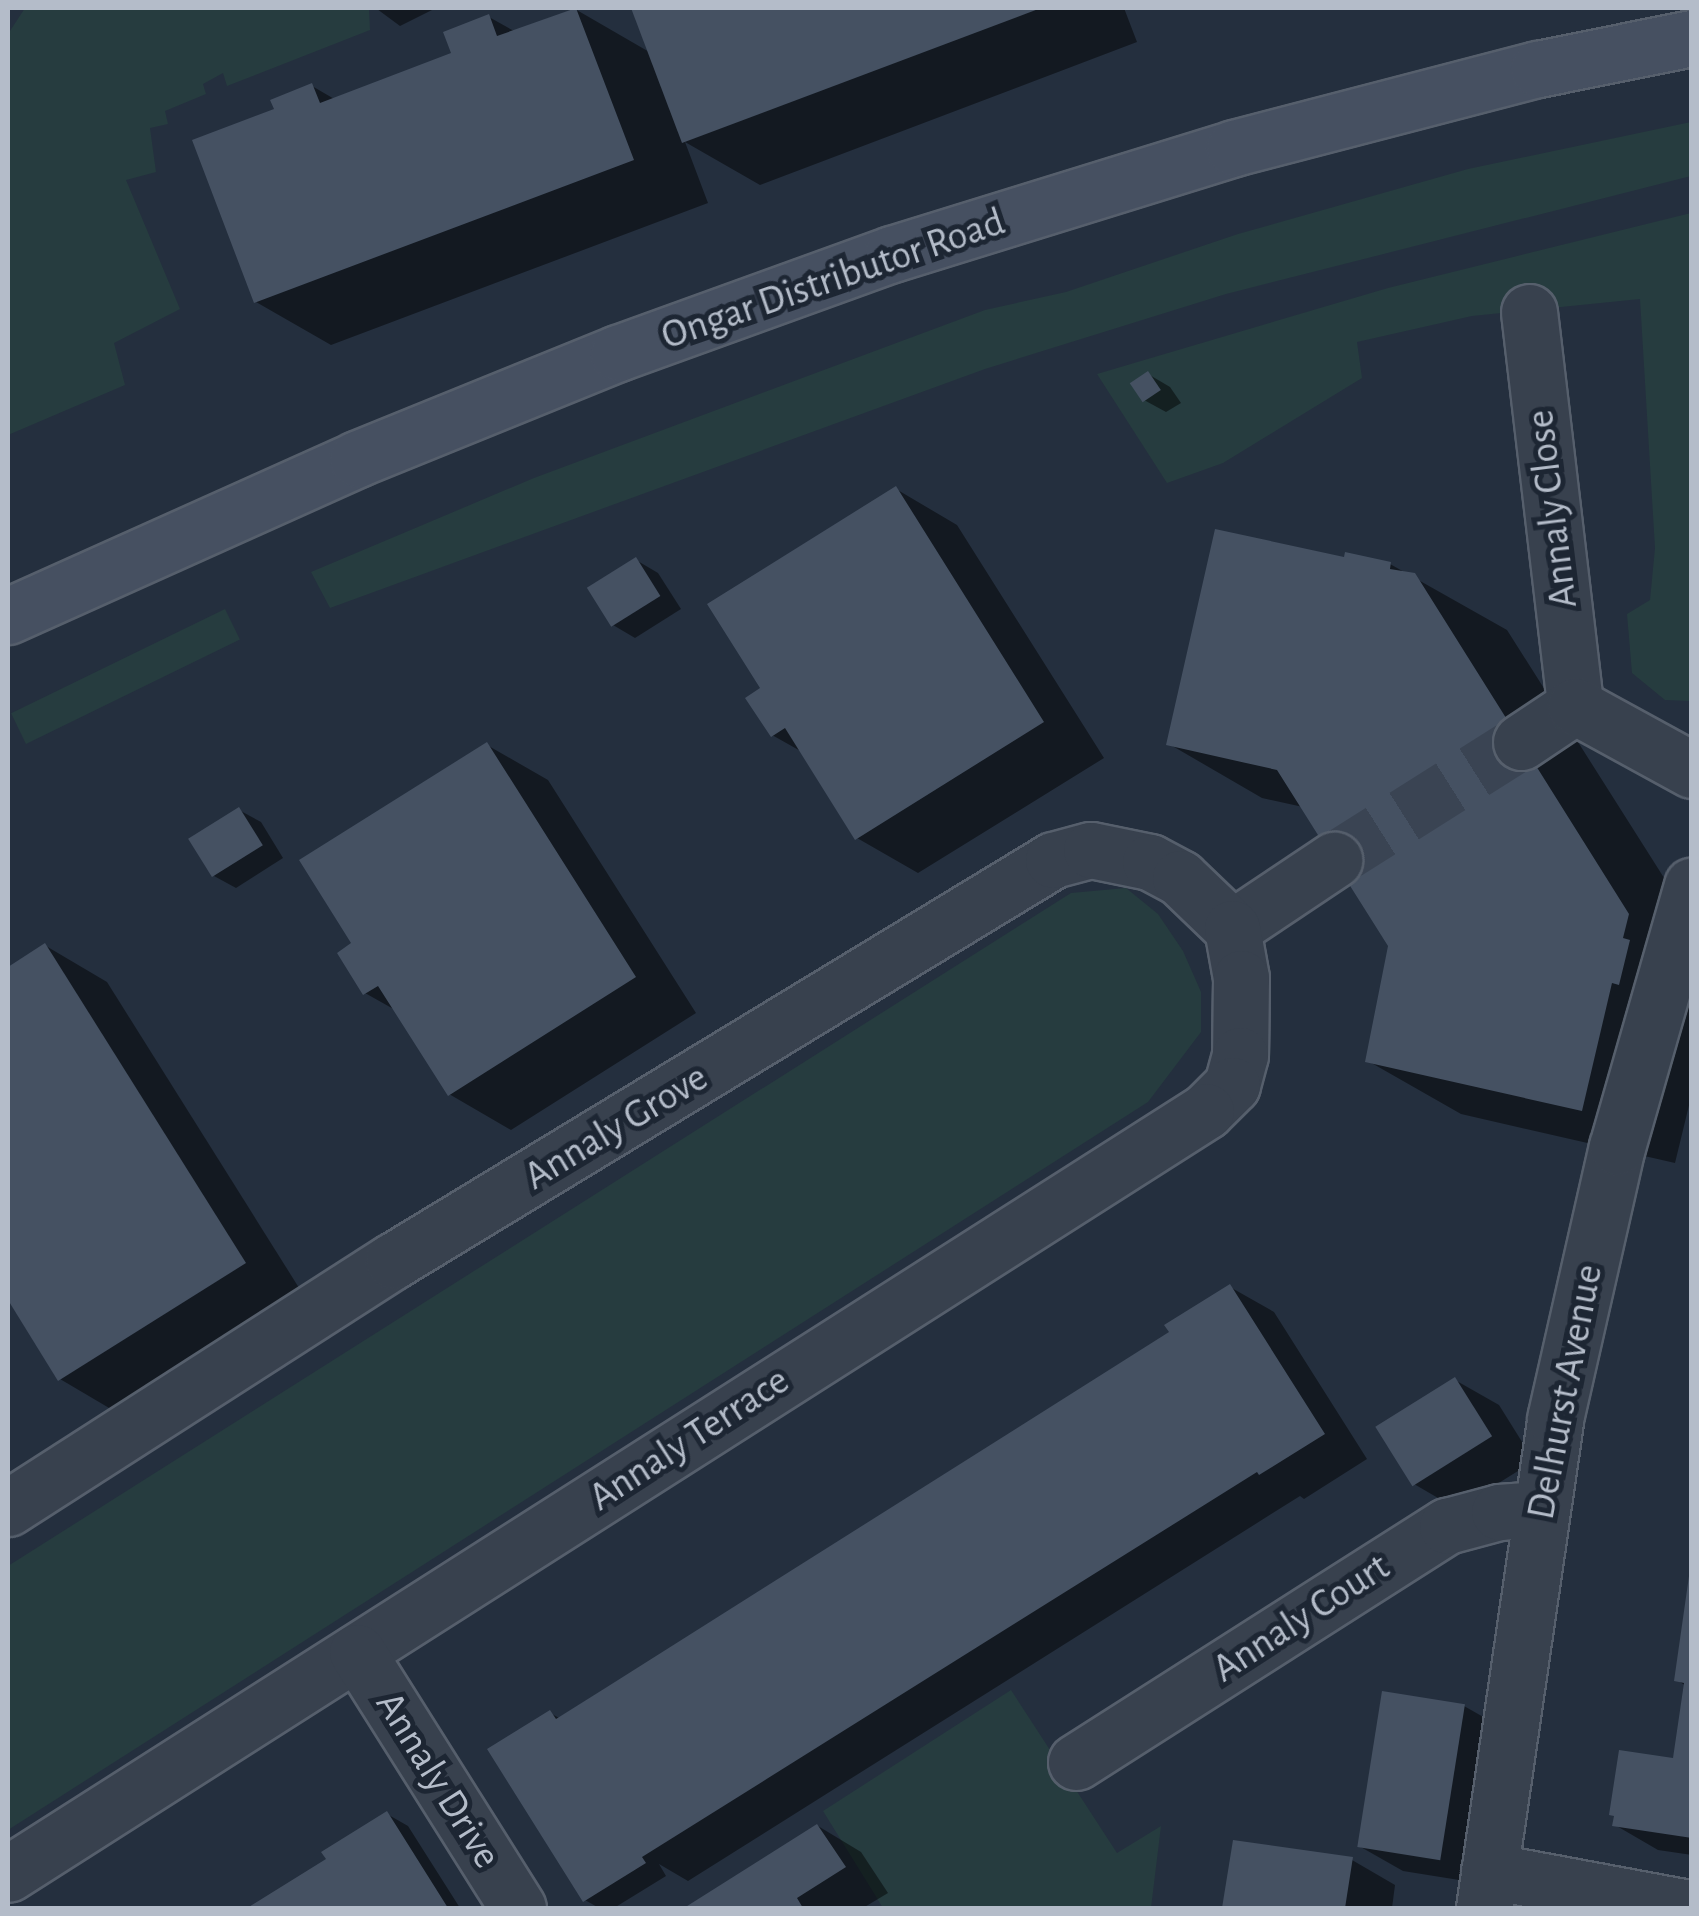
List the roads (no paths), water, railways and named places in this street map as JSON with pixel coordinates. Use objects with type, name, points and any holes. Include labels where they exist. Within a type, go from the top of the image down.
[{"type":"street","name":"Ongar Distributor Road","points":[[8,616],[356,459],[618,353],[892,254],[1234,148],[1538,69],[1692,38]]},
{"type":"street","name":"Annaly Close","points":[[1530,312],[1575,706]]},
{"type":"street","points":[[1520,742],[1575,706],[1692,770]]},
{"type":"street","name":"Annaly Grove","points":[[8,1508],[392,1262],[1053,860],[1091,850],[1150,862],[1180,878],[1232,928]]},
{"type":"street","points":[[1232,928],[1334,860]]},
{"type":"street","name":"Delhurst Avenue","points":[[1487,1890],[1555,1420],[1617,1147],[1692,886]]},
{"type":"street","name":"Annaly Terrace","points":[[8,1874],[1206,1111],[1232,1085],[1240,1055],[1242,978],[1232,928]]},
{"type":"street","name":"Annaly Court","points":[[1076,1762],[1447,1526],[1499,1512],[1540,1510]]},
{"type":"street","name":"Annaly Drive","points":[[357,1652],[518,1908]]},
{"type":"street","points":[[1487,1890],[1688,1908]]},
{"type":"tunnel","points":[[1334,860],[1521,742]]}]
